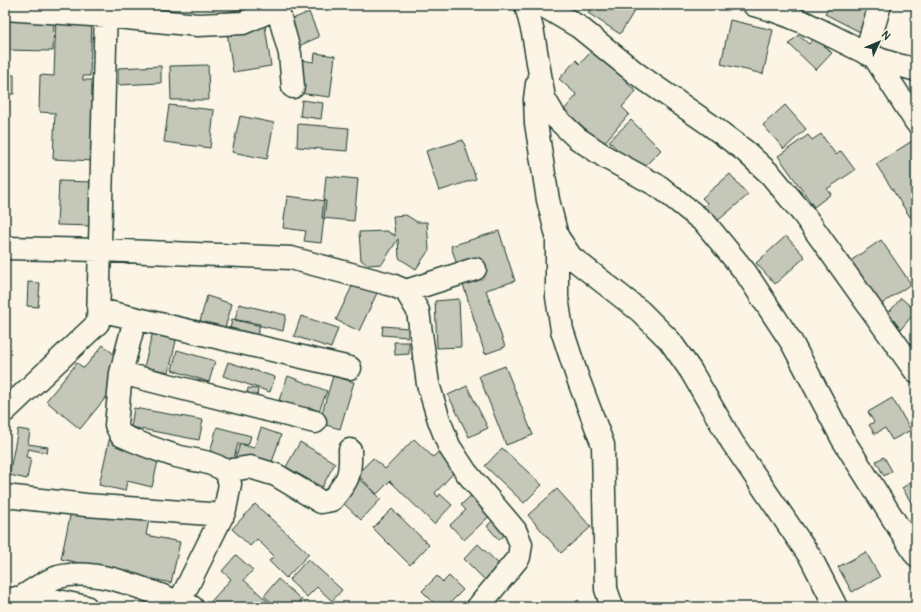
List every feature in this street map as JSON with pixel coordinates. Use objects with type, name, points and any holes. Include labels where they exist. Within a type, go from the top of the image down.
[{"type":"street","points":[[526,5],[539,65],[544,98],[555,117],[578,138],[607,158],[660,187],[705,223],[746,273],[792,343],[842,438],[916,555]]},
{"type":"street","points":[[542,5],[579,27],[637,74],[745,151],[771,175],[804,215],[916,372]]},
{"type":"street","points":[[754,5],[772,9],[871,55],[916,70]]},
{"type":"street","points":[[880,5],[871,55],[916,122]]},
{"type":"street","points":[[5,9],[106,11],[198,25],[243,23],[279,6],[290,54],[293,87]]},
{"type":"street","points":[[5,411],[98,323],[106,11]]},
{"type":"street","points":[[539,65],[535,99],[536,123],[548,200],[557,236],[557,297],[562,330],[577,376],[603,445],[606,589],[612,607]]},
{"type":"street","points":[[557,236],[571,257],[640,311],[670,341],[691,370],[732,442],[811,558],[836,607]]},
{"type":"street","points":[[5,248],[100,250],[291,258],[406,290],[475,268]]},
{"type":"street","points":[[406,290],[418,311],[428,384],[449,446],[466,472],[515,530],[521,544],[519,557],[478,607]]},
{"type":"street","points":[[99,310],[350,368]]},
{"type":"street","points":[[135,319],[121,373],[116,425],[121,435],[177,456],[208,462],[226,471],[250,467],[276,475],[321,502],[332,500],[346,482],[350,468],[350,450]]},
{"type":"street","points":[[121,373],[314,422]]},
{"type":"street","points":[[12,598],[58,577],[81,574],[122,580],[186,605],[225,510],[230,484],[226,471]]},
{"type":"street","points":[[5,496],[86,505],[223,515]]},
{"type":"street","points":[[12,598],[30,597],[86,607]]},
{"type":"building","points":[[593,5],[638,5],[620,34],[588,13]]},
{"type":"building","points":[[829,5],[876,5],[862,33],[825,14]]},
{"type":"building","points":[[262,6],[271,66],[233,72],[224,12]]},
{"type":"building","points":[[309,12],[319,37],[294,48],[283,23]]},
{"type":"building","points":[[56,15],[92,16],[90,76],[83,76],[83,80],[97,80],[94,161],[53,159],[55,113],[39,112],[40,75],[54,76]]},
{"type":"building","points":[[5,17],[54,19],[53,51],[5,50]]},
{"type":"building","points":[[730,20],[773,30],[763,74],[721,64]]},
{"type":"building","points":[[798,35],[809,44],[815,37],[832,53],[816,70],[789,44]]},
{"type":"building","points":[[596,46],[633,78],[628,84],[636,91],[622,107],[629,114],[603,144],[564,110],[577,95],[559,79],[576,60],[580,64]]},
{"type":"building","points":[[315,53],[335,56],[330,97],[290,92],[294,59],[314,62]]},
{"type":"building","points":[[208,65],[209,100],[171,100],[170,66]]},
{"type":"building","points":[[161,66],[161,83],[118,85],[118,68]]},
{"type":"building","points":[[5,75],[14,75],[14,94],[5,94]]},
{"type":"building","points":[[302,100],[323,103],[321,119],[300,116]]},
{"type":"building","points":[[169,105],[214,110],[210,148],[164,142]]},
{"type":"building","points":[[785,105],[806,129],[784,149],[763,125]]},
{"type":"building","points":[[240,116],[274,123],[267,159],[232,152]]},
{"type":"building","points":[[631,120],[661,150],[639,172],[609,141]]},
{"type":"building","points":[[298,124],[349,128],[347,151],[297,147]]},
{"type":"building","points":[[821,134],[836,155],[841,151],[855,170],[827,189],[831,194],[814,207],[778,156],[808,135],[812,140]]},
{"type":"building","points":[[463,140],[476,179],[439,191],[426,151]]},
{"type":"building","points":[[912,141],[916,147],[916,213],[910,217],[876,164]]},
{"type":"building","points":[[730,174],[748,195],[714,224],[701,209],[707,203],[702,198]]},
{"type":"building","points":[[326,176],[358,179],[354,221],[322,218]]},
{"type":"building","points":[[59,181],[93,182],[92,226],[57,225]]},
{"type":"building","points":[[287,196],[326,201],[321,243],[304,241],[306,231],[283,228]]},
{"type":"building","points":[[406,215],[417,222],[427,222],[429,250],[416,269],[399,258],[398,239],[382,264],[368,265],[361,260],[359,232],[387,231],[395,236],[393,216]]},
{"type":"building","points":[[499,231],[515,281],[486,290],[505,347],[485,354],[451,246]]},
{"type":"building","points":[[786,236],[805,257],[775,284],[756,263]]},
{"type":"building","points":[[881,240],[911,284],[876,308],[846,264]]},
{"type":"building","points":[[28,282],[40,283],[38,307],[27,306]]},
{"type":"building","points":[[354,282],[377,293],[359,331],[336,320]]},
{"type":"building","points":[[207,296],[232,304],[225,328],[200,321]]},
{"type":"building","points":[[901,298],[916,311],[901,329],[886,316]]},
{"type":"building","points":[[459,299],[461,347],[437,348],[435,301]]},
{"type":"building","points":[[239,304],[286,315],[283,331],[235,320]]},
{"type":"building","points":[[301,316],[338,328],[331,348],[294,336]]},
{"type":"building","points":[[232,319],[260,324],[255,345],[228,340]]},
{"type":"building","points":[[383,326],[408,328],[408,337],[382,335]]},
{"type":"building","points":[[153,331],[177,336],[169,372],[144,367]]},
{"type":"building","points":[[394,342],[409,342],[409,354],[395,355]]},
{"type":"building","points":[[103,345],[130,368],[80,429],[46,401],[77,363],[84,368]]},
{"type":"building","points":[[177,350],[215,361],[209,382],[172,370]]},
{"type":"building","points":[[228,362],[275,377],[270,392],[223,376]]},
{"type":"building","points":[[505,366],[533,435],[506,445],[479,376]]},
{"type":"building","points":[[288,376],[327,391],[319,411],[309,407],[308,411],[279,400]]},
{"type":"building","points":[[333,376],[354,382],[340,429],[319,423]]},
{"type":"building","points":[[467,386],[488,428],[469,437],[448,395]]},
{"type":"building","points":[[248,388],[258,389],[257,397],[247,396]]},
{"type":"building","points":[[892,398],[911,430],[892,440],[885,428],[875,434],[869,425],[874,422],[868,412]]},
{"type":"building","points":[[134,408],[203,420],[199,440],[131,427]]},
{"type":"building","points":[[217,427],[251,436],[248,445],[238,443],[233,462],[209,456]]},
{"type":"building","points":[[261,428],[281,435],[269,471],[235,460],[240,444],[254,448]]},
{"type":"building","points":[[18,429],[30,431],[28,444],[48,447],[47,453],[28,449],[26,457],[31,458],[27,479],[9,475]]},
{"type":"building","points":[[111,432],[162,444],[152,487],[127,481],[125,491],[99,485]]},
{"type":"building","points":[[414,439],[433,457],[443,447],[461,465],[435,493],[438,497],[440,494],[452,505],[434,524],[390,481],[377,494],[357,474],[373,458],[385,469]]},
{"type":"building","points":[[300,442],[335,463],[322,487],[286,467]]},
{"type":"building","points":[[502,448],[542,485],[524,503],[485,466]]},
{"type":"building","points":[[884,457],[892,471],[884,476],[876,461]]},
{"type":"building","points":[[360,479],[381,499],[361,520],[340,500]]},
{"type":"building","points":[[916,479],[916,510],[902,488]]},
{"type":"building","points":[[479,488],[497,509],[464,540],[450,525],[466,510],[461,505]]},
{"type":"building","points":[[557,489],[591,527],[561,553],[528,515]]},
{"type":"building","points":[[113,501],[151,510],[146,535],[180,542],[171,583],[61,559],[71,511],[109,519]]},
{"type":"building","points":[[255,504],[309,554],[286,578],[269,561],[274,556],[257,539],[250,546],[232,529]]},
{"type":"building","points":[[392,509],[429,545],[410,565],[373,528]]},
{"type":"building","points":[[501,513],[513,527],[499,540],[487,526]]},
{"type":"building","points":[[478,544],[503,568],[488,583],[464,559]]},
{"type":"building","points":[[866,552],[880,577],[852,592],[838,567]]},
{"type":"building","points":[[236,555],[253,570],[244,580],[274,607],[206,607],[231,579],[222,571]]},
{"type":"building","points":[[308,559],[342,590],[332,601],[317,587],[307,597],[289,580]]},
{"type":"building","points":[[437,576],[443,582],[449,576],[463,590],[446,607],[438,607],[422,591]]},
{"type":"building","points":[[278,579],[302,600],[296,607],[277,607],[264,596]]},
{"type":"building","points":[[578,600],[583,607],[569,607]]}]
